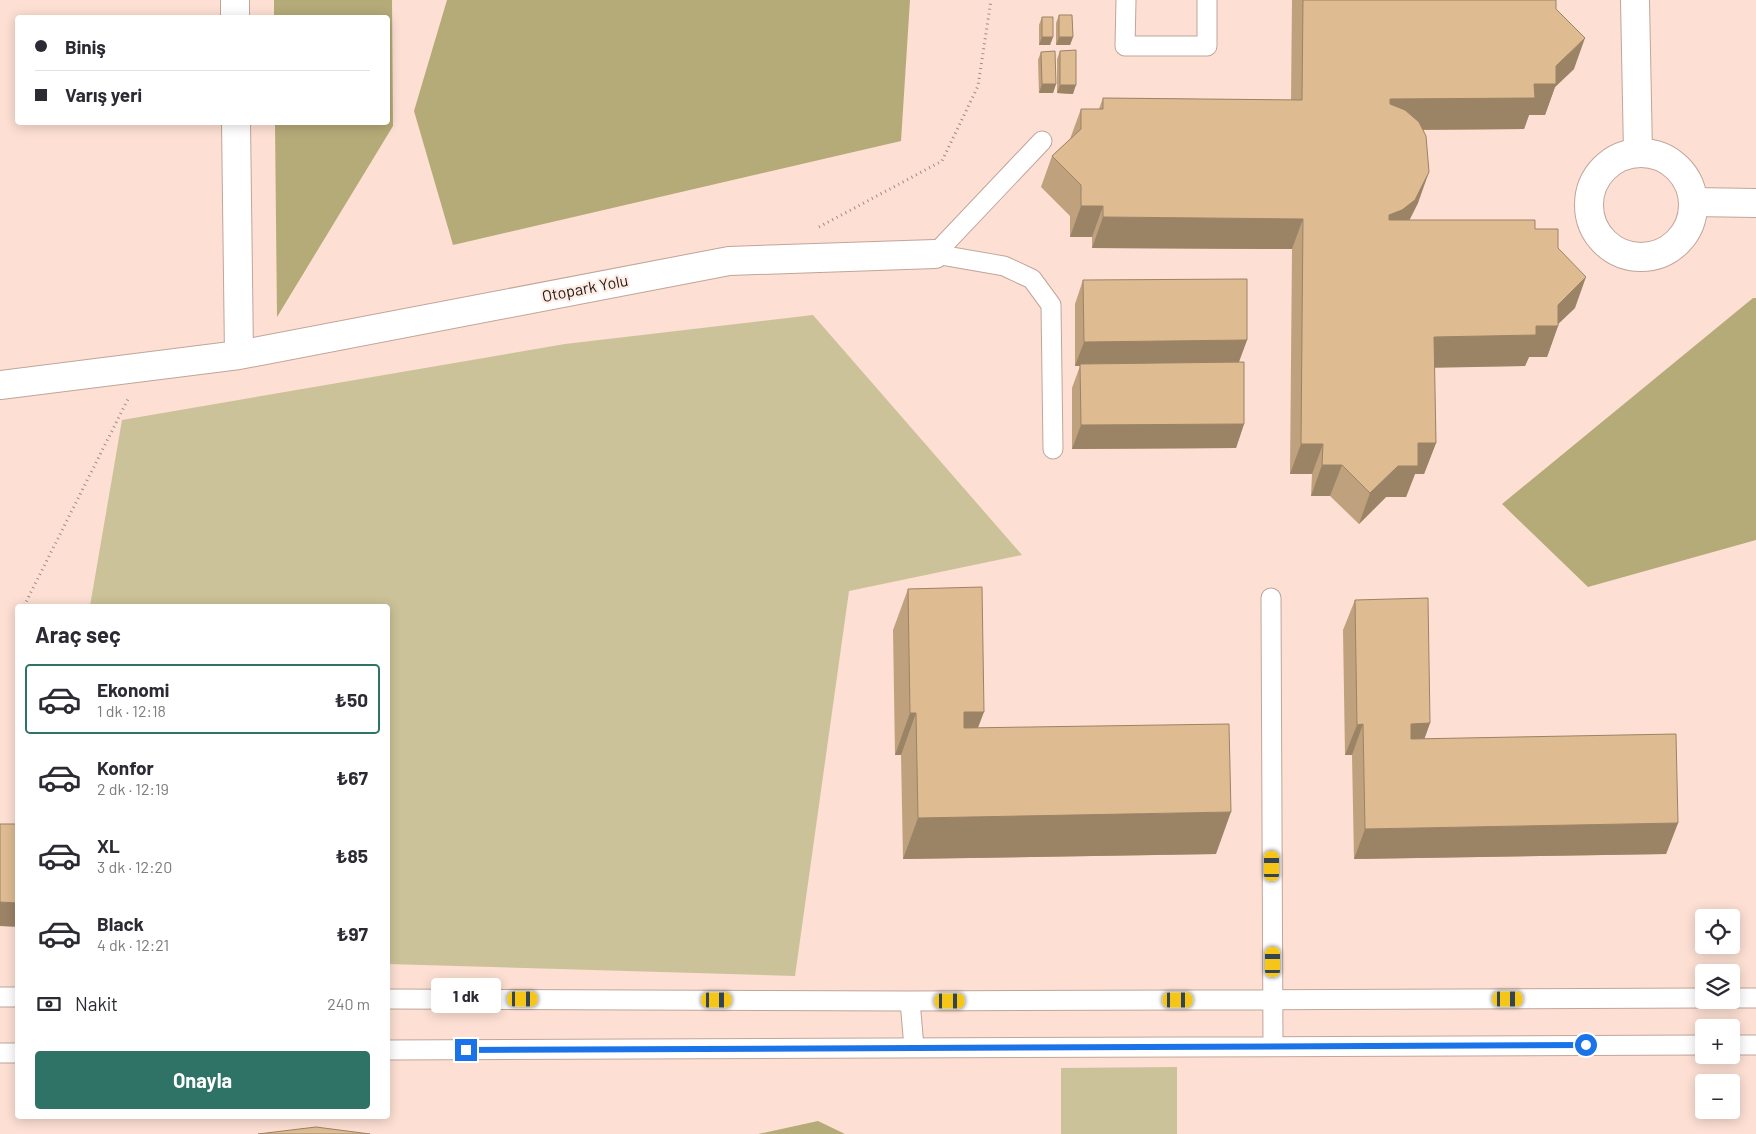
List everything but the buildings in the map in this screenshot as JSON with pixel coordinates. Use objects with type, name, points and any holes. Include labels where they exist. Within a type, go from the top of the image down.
[{"type":"street","points":[[234,0],[235,15]]},
{"type":"street","points":[[1635,0],[1638,153]]},
{"type":"street","points":[[236,125],[239,354]]},
{"type":"street","points":[[1638,153],[1658,156],[1676,166],[1688,182],[1693,202],[1690,222],[1680,240],[1664,252],[1644,257],[1624,255],[1606,244],[1594,228],[1588,208],[1591,188],[1602,170],[1618,158],[1638,153]]},
{"type":"street","points":[[1693,202],[1756,203]]},
{"type":"street","name":"Otopark Yolu","points":[[0,385],[239,354],[729,261],[935,254]]},
{"type":"lane","points":[[1126,0],[1125,46],[1207,46],[1207,0]]},
{"type":"lane","points":[[935,254],[1042,141]]},
{"type":"lane","points":[[935,254],[1004,266],[1032,279],[1051,305],[1053,449]]},
{"type":"lane","points":[[1271,598],[1273,1046]]},
{"type":"lane","points":[[0,997],[15,997]]},
{"type":"lane","points":[[390,999],[910,1001],[1695,998]]},
{"type":"lane","points":[[1740,998],[1756,998]]},
{"type":"lane","points":[[910,1001],[914,1047]]},
{"type":"lane","points":[[390,1050],[1695,1045]]},
{"type":"lane","points":[[1740,1045],[1756,1045]]},
{"type":"lane","points":[[0,1053],[15,1053]]},
{"type":"path","points":[[811,232],[942,161],[978,86],[991,0]]},
{"type":"path","points":[[25,604],[144,367]]},
{"type":"shaded area","points":[[0,0],[1756,0],[1756,1134],[0,1134]]},
{"type":"shaded area","points":[[274,0],[392,0],[393,126],[277,317],[275,125],[390,125],[390,15],[274,15]]},
{"type":"shaded area","points":[[447,0],[910,0],[901,141],[453,245],[414,111]]},
{"type":"shaded area","points":[[1753,298],[1756,298],[1756,540],[1588,587],[1502,504]]},
{"type":"shaded area","points":[[813,315],[1022,555],[849,591],[795,976],[390,964],[390,604],[90,604],[122,420],[565,344]]},
{"type":"shaded area","points":[[1177,1067],[1177,1134],[1061,1134],[1061,1068]]},
{"type":"shaded area","points":[[818,1121],[845,1134],[758,1134]]},
{"type":"route","points":[[466,1050],[1586,1045]]}]
